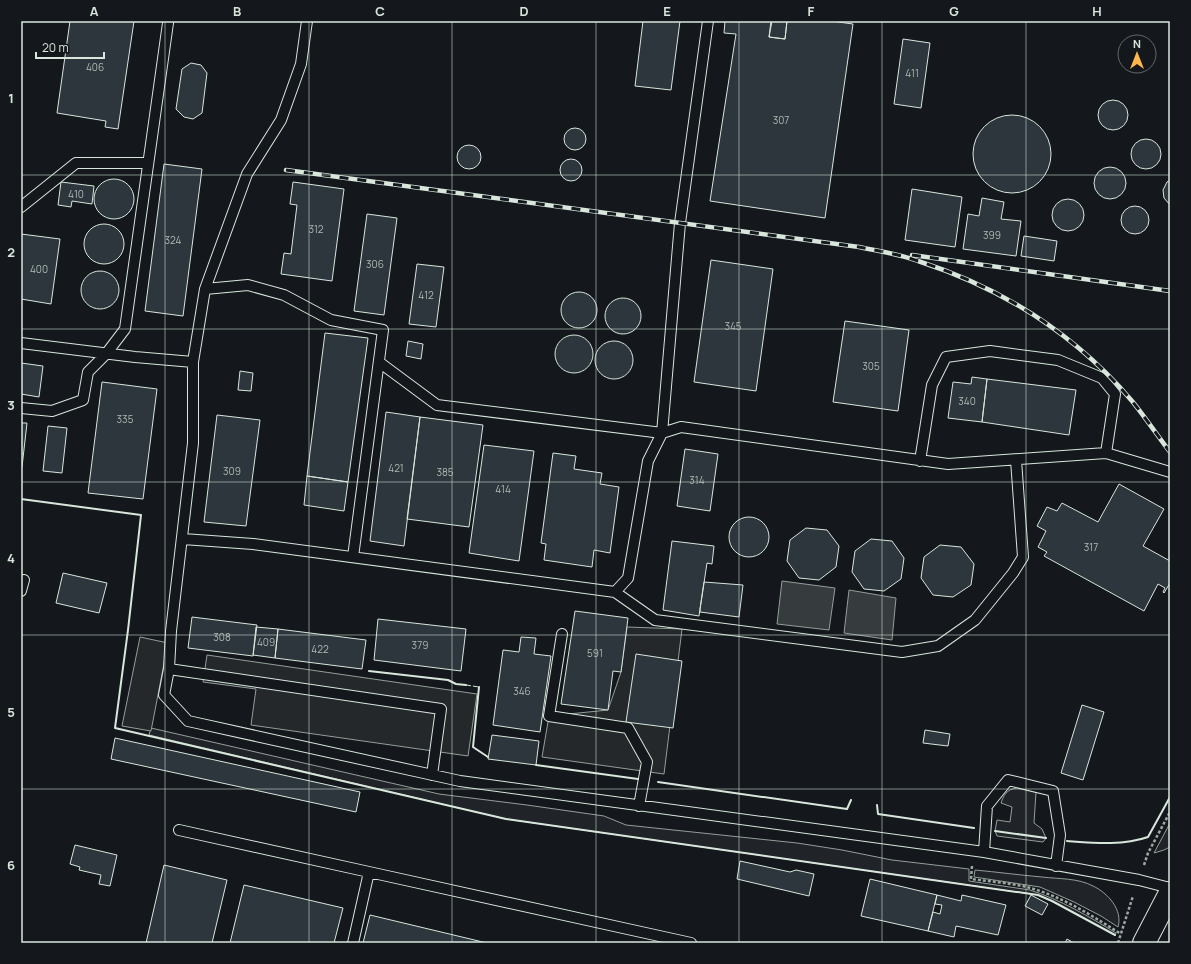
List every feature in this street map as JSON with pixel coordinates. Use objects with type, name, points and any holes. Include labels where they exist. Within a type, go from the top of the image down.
[{"type":"main road","points":[[1144,943],[1170,894]]},
{"type":"lane","points":[[308,21],[301,64],[281,120],[247,174],[205,289],[193,362],[193,443],[171,630],[169,669],[164,695],[188,721],[460,781],[984,852],[1139,880],[1170,888]]},
{"type":"lane","points":[[615,592],[628,578],[648,461],[662,433],[680,223],[708,21]]},
{"type":"lane","points":[[21,408],[52,411],[83,400],[88,372],[106,354],[125,329],[168,22]]},
{"type":"lane","points":[[21,207],[76,163],[148,163]]},
{"type":"lane","points":[[205,289],[248,285],[284,295],[331,320],[383,330],[353,557]]},
{"type":"lane","points":[[21,342],[106,354],[193,362]]},
{"type":"lane","points":[[920,461],[932,385],[946,357],[990,351],[1058,360],[1102,378],[1115,394],[1106,453]]},
{"type":"lane","points":[[379,362],[437,405],[662,433],[681,428],[948,464],[1106,453],[1170,472]]},
{"type":"lane","points":[[182,539],[253,544],[615,592],[655,620],[902,652],[938,646],[975,620],[1013,573],[1023,557],[1016,460]]},
{"type":"lane","points":[[21,591],[24,580]]},
{"type":"lane","points":[[562,634],[549,716],[628,728],[646,762],[639,806]]},
{"type":"lane","points":[[169,669],[441,709],[432,775]]},
{"type":"lane","points":[[984,852],[987,806],[1008,780],[1053,792],[1060,836],[1056,866]]},
{"type":"lane","points":[[179,830],[692,943]]},
{"type":"lane","points":[[353,943],[369,872]]},
{"type":"path","points":[[973,851],[971,879],[1036,890],[1063,900],[1095,917],[1121,934]]},
{"type":"shaded area","points":[[782,581],[835,588],[829,630],[777,624]]},
{"type":"shaded area","points":[[849,590],[896,598],[892,640],[844,633]]},
{"type":"shaded area","points":[[627,627],[682,629],[664,774],[542,757],[549,716],[608,710],[621,672]]},
{"type":"shaded area","points":[[140,637],[168,643],[151,731],[122,726]]},
{"type":"shaded area","points":[[207,655],[477,694],[468,756],[251,725],[256,689],[203,682]]},
{"type":"shaded area","points":[[151,728],[439,794],[604,816],[626,825],[797,843],[892,860],[969,869],[969,881],[1030,890],[1074,909],[1116,933],[1115,935],[1038,895],[506,819],[149,735]]},
{"type":"shaded area","points":[[1021,787],[1036,792],[1034,823],[1042,829],[1046,838],[1043,842],[997,836],[995,831],[997,820],[1010,822],[1012,807],[1001,803],[1004,796],[1008,791]]},
{"type":"shaded area","points":[[1170,823],[1170,847],[1154,853]]},
{"type":"shaded area","points":[[975,870],[1068,879],[1087,883],[1099,889],[1113,903],[1118,914],[1118,927],[1074,902],[1040,887],[974,877]]},
{"type":"building","points":[[70,21],[134,21],[118,129],[105,127],[106,121],[57,113]]},
{"type":"building","points":[[643,21],[680,21],[671,90],[635,86]]},
{"type":"building","points":[[725,21],[771,21],[769,37],[785,39],[787,21],[831,21],[853,24],[825,218],[710,201],[736,34],[724,33]]},
{"type":"building","points":[[772,21],[787,21],[785,39],[769,37]]},
{"type":"building","points":[[903,39],[930,43],[921,108],[894,104]]},
{"type":"building","points":[[191,63],[201,65],[207,73],[202,113],[193,119],[184,117],[176,109],[182,69]]},
{"type":"building","points":[[1113,100],[1124,104],[1128,115],[1124,126],[1113,130],[1102,126],[1098,115],[1102,104]]},
{"type":"building","points":[[1012,115],[1027,118],[1039,127],[1048,139],[1051,154],[1048,169],[1039,181],[1027,190],[1012,193],[997,190],[985,181],[976,169],[973,154],[976,139],[985,127],[997,118]]},
{"type":"building","points":[[575,128],[583,131],[586,139],[583,147],[575,150],[567,147],[564,139],[567,131]]},
{"type":"building","points":[[1146,139],[1157,143],[1161,154],[1157,165],[1146,169],[1135,165],[1131,154],[1135,143]]},
{"type":"building","points":[[464,145],[474,145],[481,152],[481,162],[474,169],[464,169],[457,162],[457,152]]},
{"type":"building","points":[[571,159],[579,162],[582,170],[579,178],[571,181],[563,178],[560,170],[563,162]]},
{"type":"building","points":[[164,164],[202,169],[183,316],[145,311]]},
{"type":"building","points":[[1110,167],[1119,170],[1123,174],[1126,183],[1123,192],[1119,196],[1110,199],[1101,196],[1097,192],[1094,183],[1097,174],[1101,170]]},
{"type":"building","points":[[114,179],[122,181],[128,185],[132,191],[134,199],[132,207],[128,213],[122,217],[114,219],[106,217],[100,213],[96,207],[94,199],[96,191],[100,185],[106,181]]},
{"type":"building","points":[[1170,180],[1170,205],[1164,198],[1163,190],[1167,182]]},
{"type":"building","points":[[61,182],[94,186],[92,204],[72,201],[71,207],[58,205]]},
{"type":"building","points":[[293,182],[344,189],[332,281],[281,274],[284,253],[291,254],[297,205],[290,204]]},
{"type":"building","points":[[912,189],[962,197],[955,247],[905,240]]},
{"type":"building","points":[[982,198],[1004,202],[1001,219],[1021,221],[1016,256],[963,249],[968,214],[979,216]]},
{"type":"building","points":[[1068,199],[1074,200],[1081,206],[1084,215],[1083,221],[1077,228],[1068,231],[1062,230],[1055,224],[1052,215],[1053,209],[1059,202]]},
{"type":"building","points":[[1135,206],[1145,210],[1149,220],[1145,230],[1135,234],[1125,230],[1121,220],[1125,210]]},
{"type":"building","points":[[367,214],[397,218],[384,315],[354,311]]},
{"type":"building","points":[[104,224],[112,226],[118,230],[122,236],[124,244],[122,252],[118,258],[112,262],[104,264],[96,262],[90,258],[86,252],[84,244],[86,236],[90,230],[96,226]]},
{"type":"building","points":[[21,234],[60,239],[51,304],[21,299]]},
{"type":"building","points":[[1024,236],[1057,241],[1054,261],[1021,256]]},
{"type":"building","points":[[711,260],[773,269],[756,391],[694,382]]},
{"type":"building","points":[[417,264],[444,267],[436,327],[409,324]]},
{"type":"building","points":[[100,271],[110,274],[116,280],[119,290],[116,300],[110,306],[100,309],[90,306],[84,300],[81,290],[84,280],[90,274]]},
{"type":"building","points":[[583,292],[592,297],[596,303],[596,317],[592,323],[583,328],[575,328],[566,323],[562,317],[561,306],[566,297],[572,293]]},
{"type":"building","points":[[626,298],[636,303],[640,309],[640,323],[636,329],[630,333],[620,334],[610,329],[606,323],[605,313],[610,303],[616,299]]},
{"type":"building","points":[[845,321],[909,330],[898,411],[833,402]]},
{"type":"building","points":[[325,333],[368,338],[348,482],[307,476]]},
{"type":"building","points":[[574,335],[587,341],[593,354],[587,367],[574,373],[561,367],[555,354],[561,341]]},
{"type":"building","points":[[408,341],[423,344],[421,359],[406,356]]},
{"type":"building","points":[[610,341],[618,341],[625,344],[630,349],[633,360],[630,371],[625,376],[618,379],[610,379],[603,376],[598,371],[595,364],[595,356],[598,349],[603,344]]},
{"type":"building","points":[[21,363],[43,366],[39,397],[21,394]]},
{"type":"building","points":[[240,371],[253,373],[251,391],[238,390]]},
{"type":"building","points":[[972,377],[987,379],[982,422],[948,418],[953,382],[971,384]]},
{"type":"building","points":[[987,379],[1076,390],[1069,435],[982,422]]},
{"type":"building","points":[[102,382],[157,389],[143,499],[88,493]]},
{"type":"building","points":[[386,412],[420,417],[404,546],[370,541]]},
{"type":"building","points":[[217,415],[260,420],[246,526],[204,522]]},
{"type":"building","points":[[420,417],[483,425],[469,527],[407,519]]},
{"type":"building","points":[[21,423],[27,423],[22,467],[21,467]]},
{"type":"building","points":[[48,426],[67,428],[62,473],[43,471]]},
{"type":"building","points":[[484,445],[534,451],[519,561],[469,553]]},
{"type":"building","points":[[685,449],[718,454],[710,511],[677,506]]},
{"type":"building","points":[[553,453],[576,456],[574,469],[602,473],[600,484],[619,487],[610,553],[594,550],[592,567],[544,560],[546,544],[541,543]]},
{"type":"building","points":[[307,476],[348,482],[344,511],[304,505]]},
{"type":"building","points":[[1119,484],[1164,509],[1143,546],[1170,561],[1170,583],[1164,593],[1165,588],[1158,584],[1144,611],[1044,556],[1047,552],[1038,547],[1046,531],[1037,526],[1047,507],[1057,511],[1062,503],[1098,522]]},
{"type":"building","points":[[749,517],[763,523],[769,537],[763,551],[749,557],[735,551],[729,537],[735,523]]},
{"type":"building","points":[[806,528],[827,530],[839,546],[836,567],[819,580],[799,578],[787,561],[790,540]]},
{"type":"building","points":[[871,539],[892,541],[904,558],[901,579],[884,591],[864,589],[852,572],[855,551]]},
{"type":"building","points":[[672,541],[714,546],[712,564],[707,563],[699,616],[663,610]]},
{"type":"building","points":[[940,545],[961,547],[974,564],[971,585],[953,597],[933,595],[921,578],[924,557]]},
{"type":"building","points":[[63,573],[107,583],[99,613],[56,603]]},
{"type":"building","points":[[704,582],[743,585],[739,617],[700,612]]},
{"type":"building","points":[[575,611],[628,618],[621,672],[613,671],[608,710],[561,704]]},
{"type":"building","points":[[192,617],[257,625],[253,656],[188,648]]},
{"type":"building","points":[[378,619],[466,629],[461,671],[374,660]]},
{"type":"building","points":[[256,627],[278,629],[275,658],[253,655]]},
{"type":"building","points":[[278,629],[366,640],[362,669],[275,658]]},
{"type":"building","points":[[521,637],[536,638],[534,654],[551,656],[540,732],[493,725],[503,650],[519,652]]},
{"type":"building","points":[[636,654],[682,661],[673,728],[626,722]]},
{"type":"building","points":[[1082,705],[1104,712],[1083,780],[1061,773]]},
{"type":"building","points":[[925,730],[950,734],[948,746],[923,743]]},
{"type":"building","points":[[492,735],[539,741],[536,765],[488,759]]},
{"type":"building","points":[[115,738],[360,792],[356,812],[111,759]]},
{"type":"building","points":[[75,845],[117,855],[110,886],[99,884],[101,875],[79,870],[80,867],[70,864]]},
{"type":"building","points":[[740,861],[790,872],[796,870],[814,874],[809,896],[737,879]]},
{"type":"building","points":[[164,865],[227,880],[212,943],[146,943]]},
{"type":"building","points":[[870,879],[937,895],[928,931],[861,916]]},
{"type":"building","points":[[244,885],[343,908],[334,943],[230,943]]},
{"type":"building","points":[[937,895],[961,901],[962,895],[1006,905],[998,935],[956,926],[954,937],[928,931],[933,912],[940,914],[942,905],[935,904]]},
{"type":"building","points":[[1031,895],[1048,904],[1042,915],[1025,906]]},
{"type":"building","points":[[370,915],[487,943],[363,943]]},
{"type":"building","points":[[1067,939],[1074,943],[1065,943]]},
{"type":"railway","points":[[286,170],[859,247],[911,259],[949,272],[979,285],[1007,299],[1061,334],[1086,354],[1110,377],[1142,413],[1170,452]]},
{"type":"railway","points":[[912,255],[1170,291]]},
{"type":"fence","points":[[466,685],[479,687]]},
{"type":"wall","points":[[21,499],[141,515],[115,728],[506,819],[1038,895],[1115,935]]},
{"type":"wall","points":[[369,671],[448,680],[456,684],[466,685]]},
{"type":"wall","points":[[479,687],[473,747],[488,757]]},
{"type":"wall","points":[[536,765],[638,779]]},
{"type":"wall","points":[[658,782],[847,809],[851,800]]},
{"type":"wall","points":[[1067,841],[1118,843],[1148,837],[1170,797]]},
{"type":"wall","points":[[877,805],[878,814],[974,828]]},
{"type":"wall","points":[[995,831],[1046,838]]}]
